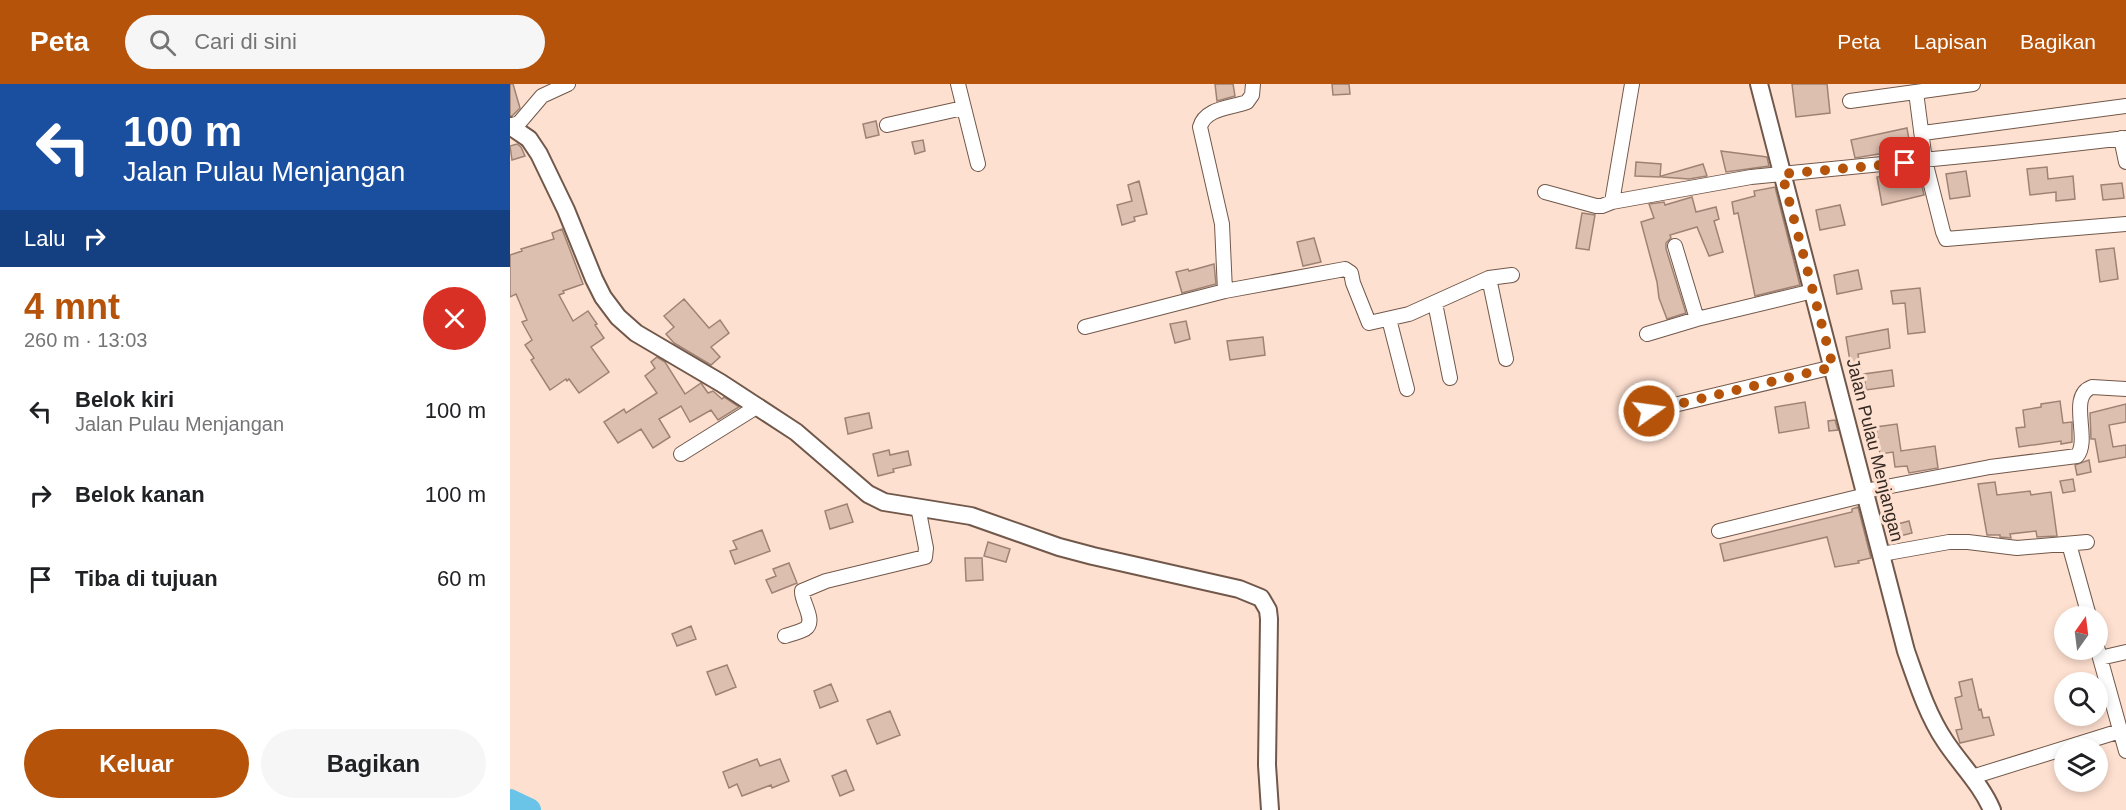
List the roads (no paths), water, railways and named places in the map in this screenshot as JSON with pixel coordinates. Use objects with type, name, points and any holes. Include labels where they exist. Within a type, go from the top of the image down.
[{"type":"street","points":[[510,126],[519,123],[542,96],[568,84]]},
{"type":"street","points":[[958,84],[978,164]]},
{"type":"street","points":[[1225,291],[1222,224],[1200,128],[1202,121],[1212,112],[1247,102],[1252,94],[1253,84]]},
{"type":"street","points":[[1612,202],[1632,84]]},
{"type":"street","name":"Jalan Pulau Menjangan","points":[[1759,84],[1902,635],[1935,724],[1992,810]]},
{"type":"street","points":[[1850,101],[1973,84]]},
{"type":"street","points":[[1916,92],[1925,161],[1946,239],[2126,224]]},
{"type":"street","points":[[1923,133],[2126,105]]},
{"type":"street","points":[[887,125],[963,108]]},
{"type":"street","points":[[510,126],[529,139],[539,154],[566,210],[594,279],[603,297],[618,317],[645,339],[721,383],[796,432],[868,494],[884,502],[971,516],[1071,550],[1239,589],[1262,598],[1268,610],[1269,619],[1270,810]]},
{"type":"street","points":[[1545,192],[1602,206],[1682,188],[1782,174],[1925,161],[2124,138],[2126,162]]},
{"type":"street","points":[[1676,246],[1697,319]]},
{"type":"street","points":[[1085,327],[1225,291],[1346,269],[1351,273],[1368,323],[1409,314],[1490,278],[1512,274]]},
{"type":"street","points":[[1490,278],[1506,359]]},
{"type":"street","points":[[1647,334],[1697,319],[1813,291]]},
{"type":"street","points":[[1435,303],[1450,378]]},
{"type":"street","points":[[1389,319],[1407,389]]},
{"type":"street","points":[[1649,411],[1833,367]]},
{"type":"street","points":[[1719,531],[1866,493],[1990,467],[2077,456],[2082,441],[2080,404],[2082,395],[2092,387],[2126,389]]},
{"type":"street","points":[[681,453],[758,406]]},
{"type":"street","points":[[785,636],[809,625],[810,619],[801,595],[806,588],[925,556],[926,548],[918,507]]},
{"type":"street","points":[[1882,555],[1948,542],[2017,548],[2087,542]]},
{"type":"street","points":[[2069,544],[2086,606]]},
{"type":"street","points":[[2108,652],[2126,652]]},
{"type":"street","points":[[2102,660],[2120,705],[2120,731],[2126,751]]},
{"type":"street","points":[[1972,777],[2120,731]]},
{"type":"waterway","points":[[510,801],[529,810]]}]
